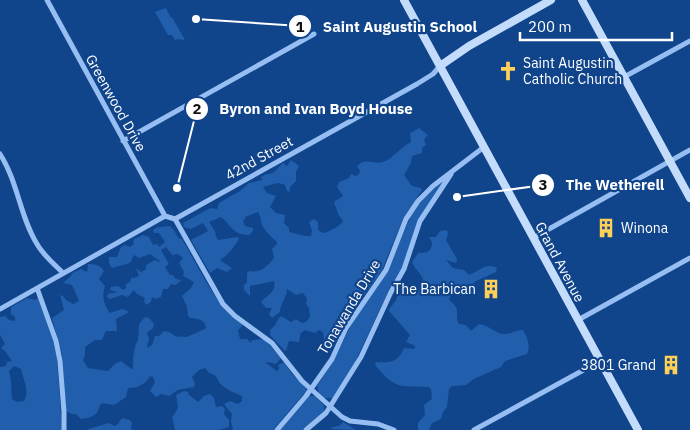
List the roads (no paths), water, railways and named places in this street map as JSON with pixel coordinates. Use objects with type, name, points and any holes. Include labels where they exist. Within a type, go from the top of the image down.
[{"type":"main road","name":"Grand Avenue","points":[[404,0],[638,430]]},
{"type":"main road","name":"42nd Street","points":[[440,66],[463,50],[551,0]]},
{"type":"main road","points":[[582,0],[690,198]]},
{"type":"street","name":"Greenwood Drive","points":[[46,0],[165,216]]},
{"type":"street","points":[[124,141],[314,34]]},
{"type":"street","points":[[624,77],[690,41]]},
{"type":"street","name":"42nd Street","points":[[175,219],[417,84],[433,74],[440,66]]},
{"type":"street","name":"Tonawanda Drive","points":[[277,430],[311,389],[332,359],[346,328],[386,270],[412,210],[425,193],[484,147]]},
{"type":"street","points":[[533,238],[690,150]]},
{"type":"street","points":[[0,154],[12,176],[33,237],[42,251],[63,273]]},
{"type":"street","name":"Tonawanda Drive","points":[[306,430],[323,416],[330,407],[361,357],[390,292],[404,270],[420,221],[452,172]]},
{"type":"street","points":[[0,309],[165,216],[175,219],[218,298],[235,316],[280,351],[295,375],[337,414],[350,421],[378,424],[394,430]]},
{"type":"street","points":[[578,320],[690,258]]},
{"type":"street","points":[[37,288],[56,341],[60,361],[64,430]]},
{"type":"street","points":[[474,430],[600,361]]},
{"type":"place","name":"Saint Augustin School","points":[[196,19]]},
{"type":"place","name":"Saint Augustin Catholic Church","points":[[508,71]]},
{"type":"place","name":"Byron and Ivan Boyd House","points":[[177,188]]},
{"type":"place","name":"The Wetherell","points":[[457,197]]},
{"type":"place","name":"Winona","points":[[606,228]]},
{"type":"place","name":"The Barbican","points":[[491,289]]},
{"type":"place","name":"3801 Grand","points":[[671,365]]}]
